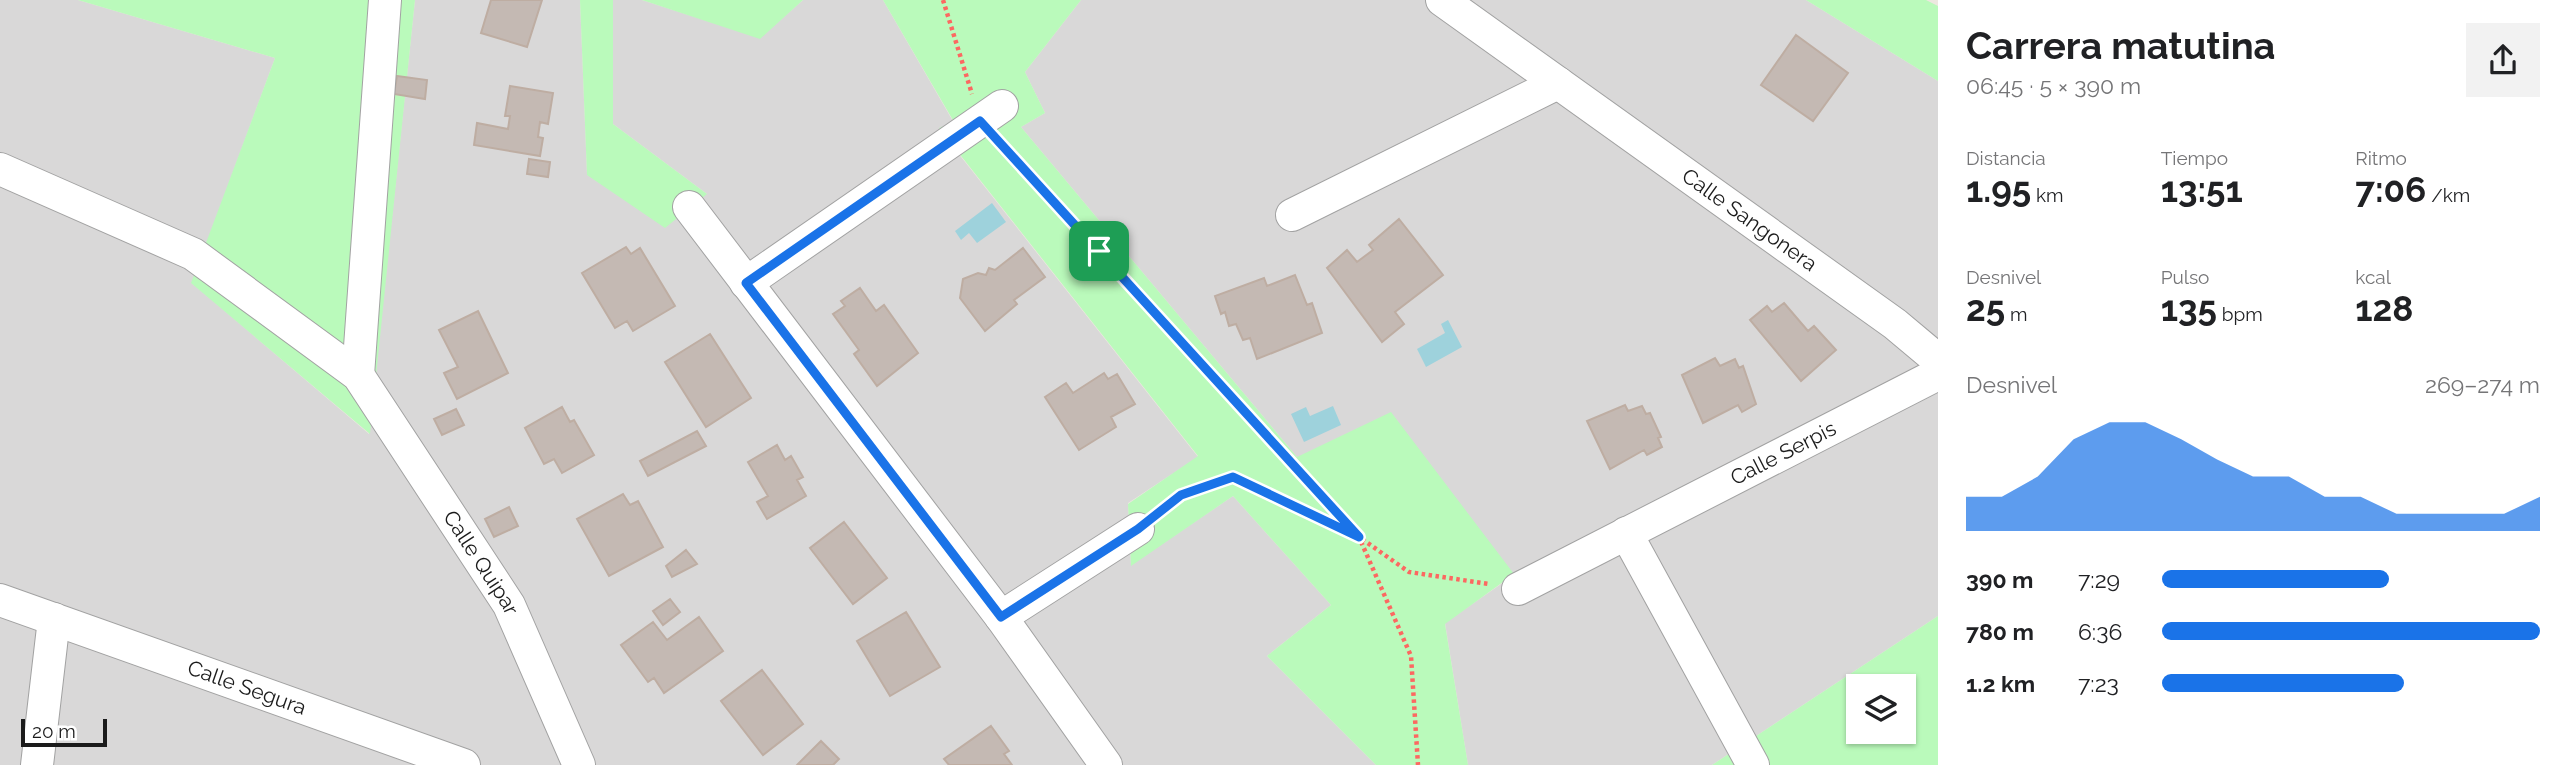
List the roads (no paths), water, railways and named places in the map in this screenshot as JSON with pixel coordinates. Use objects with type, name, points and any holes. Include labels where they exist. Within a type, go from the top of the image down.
[{"type":"street","points":[[358,375],[385,0]]},
{"type":"street","name":"Calle Sangonera","points":[[1442,0],[1895,324],[1938,359]]},
{"type":"street","points":[[1292,215],[1558,83]]},
{"type":"street","points":[[746,283],[991,114]]},
{"type":"street","name":"Calle Quipar","points":[[0,169],[193,254],[358,375],[509,605],[579,765]]},
{"type":"street","points":[[689,207],[1001,617],[1106,765]]},
{"type":"street","name":"Calle Serpis","points":[[1518,589],[1938,374]]},
{"type":"street","points":[[1001,617],[1138,529]]},
{"type":"street","points":[[1626,533],[1753,765]]},
{"type":"street","name":"Calle Segura","points":[[0,600],[448,762]]},
{"type":"street","points":[[37,765],[54,620]]},
{"type":"water","points":[[992,203],[1006,222],[977,243],[969,233],[961,240],[955,231]]},
{"type":"water","points":[[1448,320],[1462,347],[1426,367],[1417,349],[1445,333],[1441,324]]},
{"type":"water","points":[[1333,406],[1341,425],[1304,442],[1291,414],[1306,407],[1310,416]]}]
